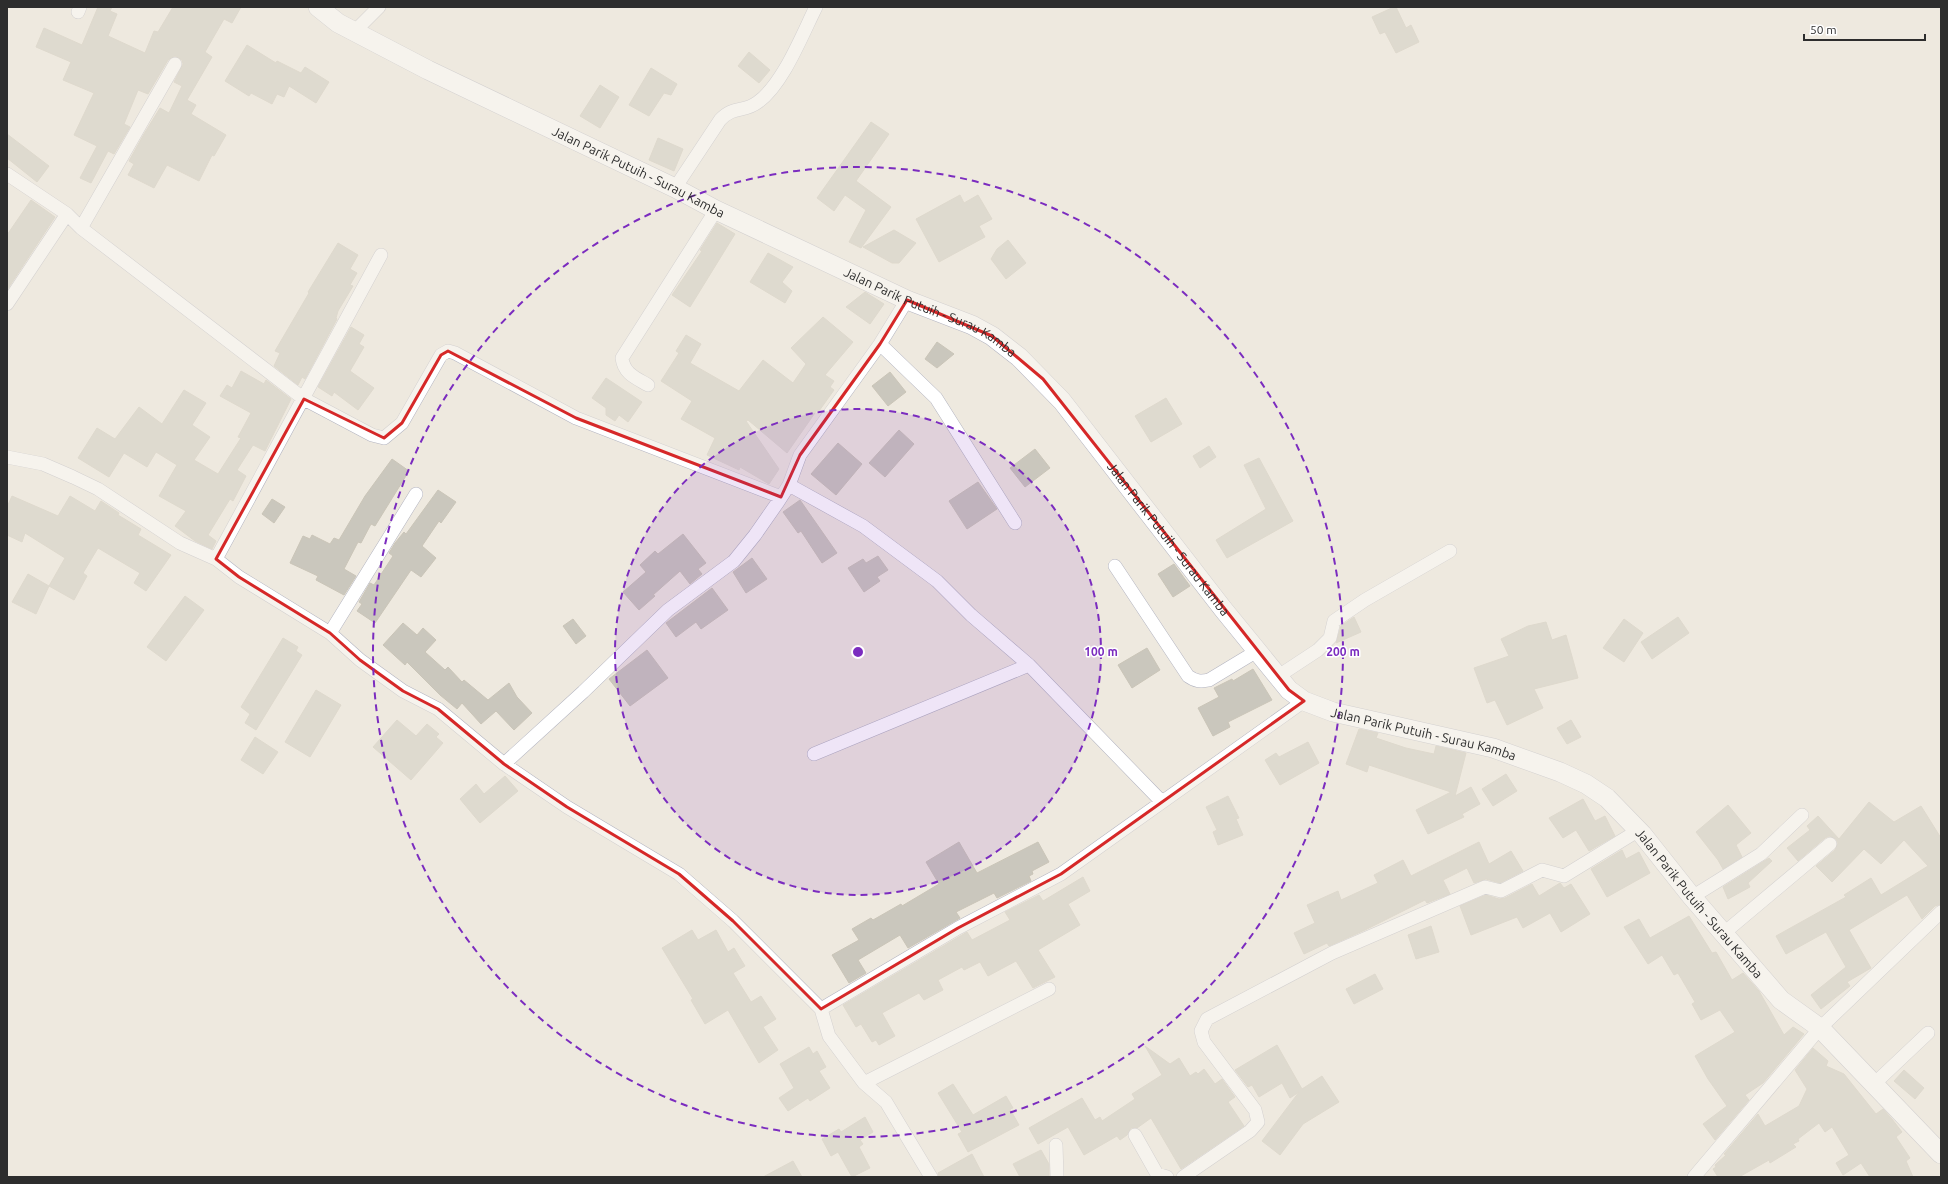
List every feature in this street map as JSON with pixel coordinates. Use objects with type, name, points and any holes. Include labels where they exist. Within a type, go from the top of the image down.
[{"type":"street","name":"Jalan Parik Putuih - Surau Kamba","points":[[318,7],[338,23],[428,70],[675,188],[716,210],[907,300],[972,325],[992,336],[1019,357],[1043,379],[1062,401],[1277,677],[1289,690],[1304,701],[1333,712],[1493,748],[1560,772],[1586,784],[1607,798],[1638,830],[1692,897],[1781,1000],[1820,1028],[1906,1115],[1941,1154]]},
{"type":"street","points":[[354,31],[379,7]]},
{"type":"street","points":[[675,188],[720,120],[727,112],[750,107],[766,96],[790,61],[816,7]]},
{"type":"street","points":[[81,228],[175,64]]},
{"type":"street","points":[[7,174],[67,214],[81,228],[304,399],[372,435],[384,438],[402,423],[441,355],[448,351],[455,353],[576,418],[781,497]]},
{"type":"street","points":[[648,385],[628,373],[623,366],[622,358],[716,210]]},
{"type":"street","points":[[7,304],[67,214]]},
{"type":"street","points":[[216,559],[381,255]]},
{"type":"street","points":[[504,764],[583,692],[668,610],[734,561],[755,535],[781,497],[789,484],[800,455],[880,344],[907,300]]},
{"type":"street","points":[[880,344],[936,398],[1015,523]]},
{"type":"street","points":[[7,457],[43,464],[98,489],[180,543],[216,559],[239,577],[330,633],[360,660],[403,691],[438,709],[504,764],[567,807],[679,874],[733,921],[821,1009],[829,1036],[864,1083],[886,1102],[931,1177]]},
{"type":"street","points":[[789,484],[862,526],[937,581],[994,636],[1014,651],[1029,665],[1162,802]]},
{"type":"street","points":[[330,633],[416,494]]},
{"type":"street","points":[[1277,677],[1318,650],[1330,638],[1334,621],[1365,600],[1450,551]]},
{"type":"street","points":[[1115,566],[1188,676],[1202,682],[1209,680],[1257,651]]},
{"type":"street","points":[[814,754],[1029,665]]},
{"type":"street","points":[[821,1009],[958,928],[1061,874],[1304,701]]},
{"type":"street","points":[[1692,897],[1761,854],[1802,816]]},
{"type":"street","points":[[1183,1177],[1250,1131],[1258,1122],[1255,1110],[1204,1042],[1201,1031],[1207,1019],[1332,953],[1485,887],[1501,891],[1542,870],[1564,876],[1638,830]]},
{"type":"street","points":[[1724,933],[1830,844]]},
{"type":"street","points":[[1694,1177],[1820,1028],[1941,912]]},
{"type":"street","points":[[864,1083],[1049,989]]},
{"type":"street","points":[[1874,1084],[1928,1033]]},
{"type":"street","points":[[1135,1135],[1157,1174],[1167,1177]]},
{"type":"street","points":[[1056,1145],[1057,1177]]},
{"type":"highlighted area","points":[[907,300],[992,336],[1043,379],[1289,690],[1304,701],[1061,874],[958,928],[821,1009],[733,921],[679,874],[567,807],[504,764],[438,709],[403,691],[360,660],[330,633],[239,577],[216,559],[304,399],[384,438],[402,423],[441,355],[448,351],[576,418],[781,497],[800,455],[880,344]]},
{"type":"building","points":[[98,7],[112,7],[110,11],[117,14],[108,36],[145,53],[154,31],[158,32],[173,7],[241,7],[232,23],[224,19],[205,52],[212,57],[187,100],[196,105],[191,114],[226,135],[214,156],[212,155],[199,181],[167,165],[154,188],[128,175],[134,164],[129,161],[144,134],[160,108],[169,113],[182,86],[174,82],[183,64],[182,60],[175,56],[168,60],[148,94],[138,90],[124,124],[130,127],[114,154],[108,151],[91,183],[80,178],[97,146],[74,135],[94,93],[63,80],[71,62],[36,47],[44,28],[82,45]]},
{"type":"building","points":[[1396,7],[1406,28],[1411,25],[1419,42],[1396,53],[1385,32],[1380,34],[1372,17]]},
{"type":"building","points":[[247,45],[276,63],[277,61],[301,73],[305,67],[329,82],[316,103],[289,86],[284,97],[277,94],[272,104],[251,93],[249,96],[225,81]]},
{"type":"building","points":[[749,52],[770,70],[759,83],[738,66]]},
{"type":"building","points":[[651,68],[677,84],[671,95],[664,93],[649,116],[629,105]]},
{"type":"building","points":[[600,85],[619,97],[600,128],[580,116]]},
{"type":"building","points":[[871,122],[889,134],[856,181],[891,207],[861,248],[849,242],[866,210],[845,195],[834,211],[817,198]]},
{"type":"building","points":[[7,134],[49,166],[37,182],[7,158]]},
{"type":"building","points":[[658,138],[683,149],[674,171],[649,160]]},
{"type":"building","points":[[960,195],[964,203],[978,195],[992,219],[979,226],[985,237],[939,262],[916,219]]},
{"type":"building","points":[[31,200],[55,217],[7,290],[7,235]]},
{"type":"building","points":[[717,223],[735,234],[690,307],[672,295],[702,251],[700,250]]},
{"type":"building","points":[[894,230],[916,243],[899,263],[892,263],[863,247]]},
{"type":"building","points":[[1008,240],[1026,263],[1006,279],[991,259],[997,249]]},
{"type":"building","points":[[338,243],[358,255],[350,269],[357,273],[350,285],[353,286],[338,311],[337,319],[305,379],[302,377],[298,385],[274,366],[280,353],[275,351],[309,293],[308,292]]},
{"type":"building","points":[[768,253],[793,267],[782,282],[792,291],[785,303],[750,282]]},
{"type":"building","points":[[865,292],[884,304],[870,324],[846,307]]},
{"type":"building","points":[[823,317],[853,342],[825,375],[834,381],[830,387],[834,390],[819,411],[817,410],[787,453],[748,420],[746,421],[779,469],[769,484],[740,467],[739,470],[707,455],[715,438],[681,419],[692,401],[661,381],[679,353],[676,351],[686,335],[701,344],[690,363],[739,391],[763,360],[793,383],[806,364],[791,348]]},
{"type":"building","points":[[351,327],[364,335],[359,344],[364,347],[350,371],[374,388],[358,410],[334,392],[332,396],[318,387]]},
{"type":"building","points":[[937,342],[954,354],[937,368],[925,359]]},
{"type":"building","points":[[241,371],[264,384],[266,380],[291,399],[265,451],[253,445],[237,470],[246,476],[233,501],[230,499],[208,535],[216,541],[212,549],[195,541],[175,526],[186,511],[159,496],[177,465],[156,452],[147,467],[124,453],[109,477],[78,458],[97,428],[115,439],[139,407],[162,424],[184,390],[206,403],[192,425],[210,437],[194,460],[218,474],[241,438],[238,437],[251,413],[220,396],[227,385],[232,388]]},
{"type":"building","points":[[890,372],[906,392],[888,406],[872,386]]},
{"type":"building","points":[[606,378],[642,402],[628,422],[619,415],[615,421],[606,415],[606,408],[592,398]]},
{"type":"building","points":[[1166,398],[1182,424],[1151,442],[1135,416]]},
{"type":"building","points":[[899,430],[914,444],[885,477],[869,463]]},
{"type":"building","points":[[838,443],[862,464],[836,495],[811,474]]},
{"type":"building","points":[[1209,446],[1216,457],[1200,468],[1193,456]]},
{"type":"building","points":[[1035,449],[1050,468],[1025,487],[1010,468]]},
{"type":"building","points":[[1259,458],[1293,521],[1227,558],[1216,540],[1266,509],[1244,465]]},
{"type":"building","points":[[392,459],[409,471],[375,526],[371,524],[361,543],[358,542],[344,569],[356,576],[344,595],[316,580],[318,576],[290,563],[303,536],[310,539],[312,535],[330,544],[334,538],[339,540],[365,496]]},
{"type":"building","points":[[978,482],[997,509],[967,529],[949,501]]},
{"type":"building","points":[[438,490],[456,502],[441,523],[439,521],[422,546],[436,558],[421,577],[411,570],[375,623],[357,611],[362,604],[359,602],[370,583],[374,585],[393,556],[389,553],[395,543],[404,532],[406,534]]},
{"type":"building","points":[[12,496],[58,516],[70,496],[95,511],[101,501],[119,513],[118,515],[141,529],[138,535],[171,555],[146,591],[134,583],[140,573],[98,548],[83,573],[87,576],[74,600],[49,586],[65,558],[25,533],[22,542],[7,535],[7,507]]},
{"type":"building","points":[[272,499],[285,507],[274,523],[262,514]]},
{"type":"building","points":[[800,500],[837,553],[822,563],[801,531],[798,533],[783,512]]},
{"type":"building","points":[[683,534],[706,563],[698,569],[702,574],[690,584],[680,571],[653,595],[655,596],[639,610],[623,592],[646,572],[640,565],[655,551],[658,554]]},
{"type":"building","points":[[878,556],[888,570],[877,577],[880,581],[864,592],[848,568],[863,559],[866,563]]},
{"type":"building","points":[[752,558],[767,579],[746,593],[733,572]]},
{"type":"building","points":[[1174,564],[1190,586],[1173,597],[1158,574]]},
{"type":"building","points":[[28,574],[49,586],[36,614],[12,602]]},
{"type":"building","points":[[712,588],[728,610],[701,629],[696,622],[676,637],[666,623]]},
{"type":"building","points":[[185,596],[204,610],[166,661],[147,647]]},
{"type":"building","points":[[1354,617],[1361,632],[1336,643],[1341,626]]},
{"type":"building","points":[[1678,617],[1689,633],[1652,659],[1641,642]]},
{"type":"building","points":[[573,619],[586,636],[576,644],[563,626]]},
{"type":"building","points":[[1624,619],[1643,633],[1624,662],[1603,648]]},
{"type":"building","points":[[1546,622],[1552,640],[1566,635],[1578,678],[1534,689],[1543,708],[1507,725],[1495,700],[1487,703],[1474,668],[1509,656],[1501,639],[1528,626]]},
{"type":"building","points":[[403,623],[417,635],[423,628],[436,640],[425,652],[445,670],[448,667],[462,682],[464,680],[488,700],[509,683],[517,697],[532,713],[514,730],[496,711],[481,724],[462,703],[457,709],[440,695],[407,662],[405,665],[383,645]]},
{"type":"building","points":[[283,638],[298,647],[296,651],[302,655],[256,730],[245,723],[250,714],[241,707]]},
{"type":"building","points":[[1147,648],[1160,670],[1132,688],[1118,665]]},
{"type":"building","points":[[647,650],[668,678],[630,706],[609,679]]},
{"type":"building","points":[[1253,669],[1272,700],[1228,722],[1230,727],[1213,736],[1198,708],[1219,697],[1214,688],[1232,679],[1233,681]]},
{"type":"building","points":[[316,690],[341,705],[310,757],[285,742]]},
{"type":"building","points":[[397,720],[416,736],[427,724],[439,734],[436,737],[443,743],[411,780],[373,747]]},
{"type":"building","points":[[1571,720],[1581,737],[1567,744],[1557,728]]},
{"type":"building","points":[[1359,729],[1378,733],[1376,738],[1406,748],[1434,754],[1436,746],[1466,753],[1455,796],[1471,787],[1480,804],[1462,814],[1464,817],[1428,834],[1416,810],[1451,792],[1369,765],[1367,772],[1346,764]]},
{"type":"building","points":[[255,737],[278,752],[263,774],[241,760]]},
{"type":"building","points":[[1308,742],[1319,763],[1280,785],[1265,760],[1276,753],[1279,757]]},
{"type":"building","points":[[1506,774],[1517,791],[1493,806],[1482,789]]},
{"type":"building","points":[[505,776],[518,791],[480,823],[460,799],[476,784],[484,794]]},
{"type":"building","points":[[1228,796],[1239,818],[1236,819],[1243,835],[1218,845],[1213,832],[1217,830],[1206,807]]},
{"type":"building","points":[[1583,799],[1595,821],[1605,816],[1615,836],[1589,851],[1576,830],[1563,838],[1549,818]]},
{"type":"building","points":[[1869,802],[1894,822],[1921,806],[1941,838],[1941,904],[1935,906],[1922,919],[1907,895],[1849,930],[1871,968],[1847,982],[1850,986],[1821,1009],[1811,995],[1846,967],[1826,932],[1786,954],[1776,936],[1846,897],[1844,895],[1871,878],[1881,895],[1928,866],[1904,840],[1881,864],[1864,849],[1832,882],[1816,866],[1835,850],[1838,843],[1836,839],[1829,836],[1825,838],[1798,861],[1787,848],[1810,830],[1807,826],[1818,816],[1839,839]]},
{"type":"building","points":[[1728,805],[1751,833],[1736,845],[1742,857],[1723,869],[1718,860],[1696,832]]},
{"type":"building","points":[[959,842],[977,873],[1038,842],[1049,862],[1032,871],[1033,874],[1029,876],[1031,881],[997,898],[994,893],[956,912],[960,918],[908,948],[900,935],[858,960],[866,973],[849,983],[832,955],[859,940],[852,929],[871,918],[873,920],[901,904],[902,906],[939,884],[926,862]]},
{"type":"building","points":[[1479,842],[1489,864],[1511,851],[1523,871],[1500,883],[1486,879],[1474,883],[1467,868],[1443,880],[1450,894],[1427,903],[1425,900],[1365,930],[1329,946],[1327,943],[1304,954],[1294,933],[1315,923],[1307,905],[1338,891],[1341,900],[1378,883],[1374,875],[1403,860],[1411,876]]},
{"type":"building","points":[[1622,850],[1626,859],[1639,852],[1650,873],[1607,897],[1591,869]]},
{"type":"building","points":[[1769,858],[1772,861],[1748,883],[1750,887],[1728,899],[1723,887]]},
{"type":"building","points":[[1083,877],[1090,891],[1068,904],[1080,925],[1038,950],[1055,977],[1033,988],[1016,961],[988,976],[980,962],[964,970],[962,967],[938,980],[943,990],[924,1000],[919,993],[882,1013],[895,1036],[879,1045],[876,1040],[872,1042],[861,1024],[856,1027],[843,1005],[967,932],[972,940],[1010,920],[1005,912],[1039,895],[1043,901]]},
{"type":"building","points":[[1560,883],[1564,888],[1571,884],[1590,914],[1561,932],[1550,913],[1523,928],[1517,917],[1471,935],[1460,906],[1486,895],[1499,899],[1505,898],[1532,884],[1539,896]]},
{"type":"building","points":[[1689,916],[1712,953],[1716,952],[1732,980],[1743,973],[1759,991],[1784,1035],[1793,1027],[1804,1034],[1763,1083],[1745,1095],[1749,1100],[1715,1140],[1703,1124],[1727,1106],[1708,1079],[1695,1056],[1735,1032],[1720,1010],[1701,1020],[1692,1004],[1695,1002],[1678,973],[1674,975],[1662,955],[1648,964],[1624,927],[1639,919],[1650,938]]},
{"type":"building","points":[[1431,926],[1439,952],[1416,959],[1408,935]]},
{"type":"building","points":[[692,930],[698,940],[716,930],[728,952],[734,948],[745,966],[733,973],[751,1002],[761,996],[776,1019],[763,1027],[778,1050],[759,1063],[728,1010],[705,1024],[691,1000],[693,999],[662,948]]},
{"type":"building","points":[[1375,974],[1383,989],[1354,1004],[1346,989]]},
{"type":"building","points":[[1277,1045],[1302,1089],[1322,1076],[1339,1102],[1303,1124],[1280,1155],[1262,1141],[1299,1092],[1290,1098],[1282,1083],[1259,1097],[1252,1085],[1248,1087],[1235,1070]]},
{"type":"building","points":[[1145,1046],[1170,1064],[1179,1058],[1190,1076],[1196,1072],[1198,1074],[1204,1069],[1215,1084],[1222,1079],[1235,1097],[1228,1102],[1244,1126],[1181,1169],[1151,1118],[1137,1128],[1131,1128],[1127,1135],[1120,1140],[1117,1136],[1084,1155],[1068,1127],[1038,1144],[1029,1128],[1082,1098],[1095,1120],[1100,1117],[1102,1121],[1135,1099],[1132,1094],[1162,1075]]},
{"type":"building","points":[[809,1047],[813,1054],[817,1051],[826,1067],[819,1071],[830,1088],[810,1101],[808,1098],[788,1111],[779,1098],[794,1088],[780,1064]]},
{"type":"building","points":[[1813,1048],[1828,1061],[1826,1066],[1844,1074],[1876,1114],[1883,1109],[1892,1119],[1902,1132],[1896,1137],[1910,1158],[1906,1161],[1913,1177],[1870,1177],[1861,1163],[1843,1175],[1836,1163],[1849,1155],[1832,1127],[1825,1132],[1819,1123],[1798,1139],[1799,1141],[1793,1144],[1796,1147],[1770,1163],[1769,1160],[1739,1177],[1718,1177],[1713,1169],[1716,1167],[1715,1165],[1726,1155],[1724,1154],[1758,1114],[1765,1126],[1799,1106],[1807,1089],[1795,1070]]},
{"type":"building","points":[[1904,1070],[1924,1088],[1915,1099],[1894,1081]]},
{"type":"building","points":[[953,1084],[973,1115],[1006,1096],[1013,1108],[1010,1109],[1019,1125],[968,1152],[958,1134],[962,1132],[938,1093]]},
{"type":"building","points":[[865,1117],[873,1132],[860,1140],[863,1144],[859,1147],[870,1168],[852,1177],[838,1152],[831,1156],[822,1139],[839,1129],[841,1132]]},
{"type":"building","points":[[1041,1150],[1049,1164],[1049,1177],[1020,1177],[1013,1164]]},
{"type":"building","points":[[972,1154],[984,1177],[939,1177],[938,1173]]},
{"type":"building","points":[[793,1161],[802,1177],[763,1177]]}]
